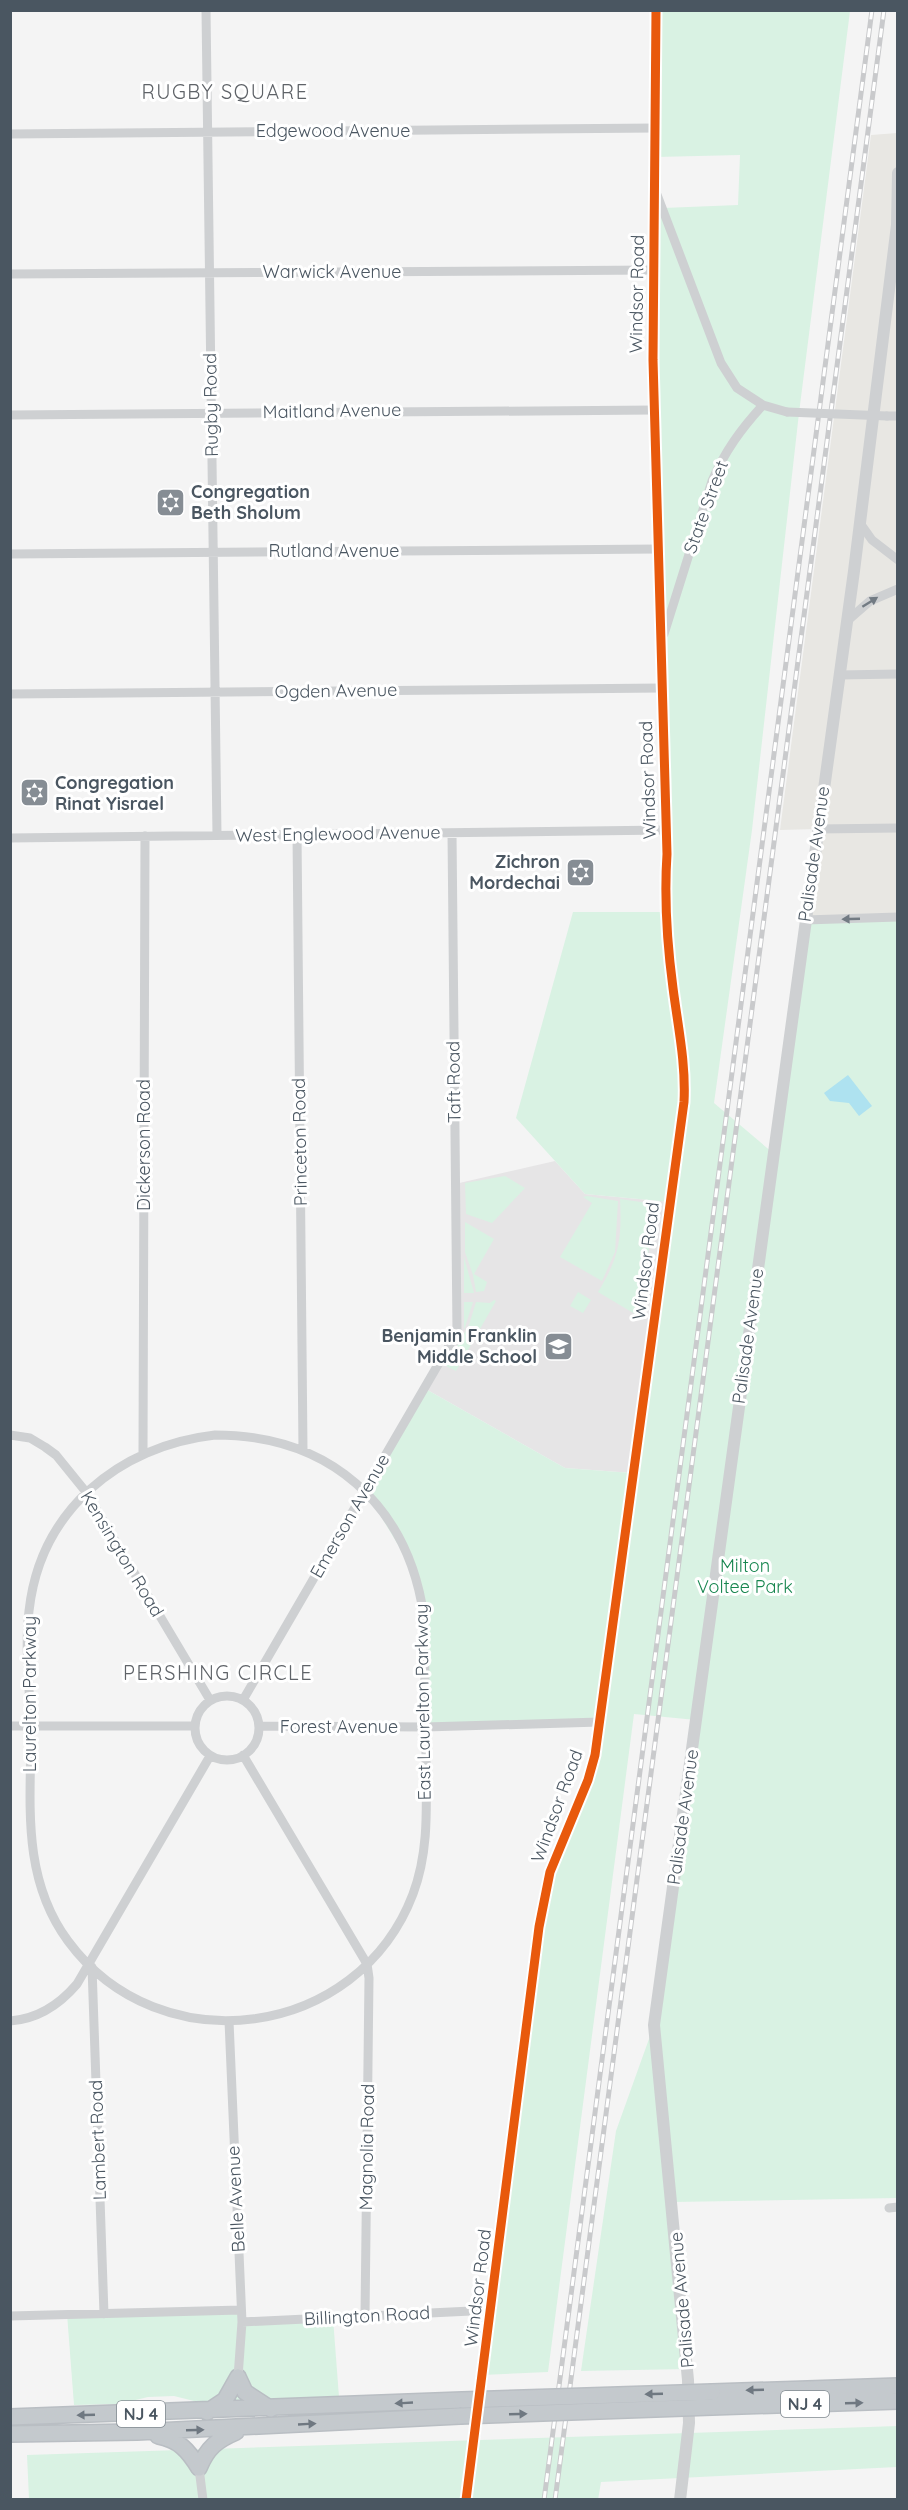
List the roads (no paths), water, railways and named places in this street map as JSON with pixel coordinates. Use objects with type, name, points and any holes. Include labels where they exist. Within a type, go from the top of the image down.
[{"type":"highway","points":[[238,2377],[245,2392],[271,2409]]},
{"type":"highway","points":[[206,2412],[225,2400],[238,2377]]},
{"type":"highway","name":"NJ 4","points":[[10,2418],[271,2409],[461,2408],[712,2399],[897,2386]]},
{"type":"highway","name":"NJ 4","points":[[712,2399],[897,2401]]},
{"type":"highway","name":"NJ 4","points":[[10,2434],[249,2427],[461,2408]]},
{"type":"highway","points":[[199,2468],[204,2455],[218,2440],[249,2427]]},
{"type":"highway","points":[[137,2432],[172,2438],[188,2450],[199,2468]]},
{"type":"street","name":"Rugby Road","points":[[206,10],[217,836]]},
{"type":"street","name":"Windsor Road","points":[[466,2499],[541,1917],[550,1872],[588,1780],[600,1722],[684,1102],[684,1054],[668,948],[660,645],[654,410],[656,10]]},
{"type":"street","name":"Edgewood Avenue","points":[[10,134],[656,128]]},
{"type":"street","name":"Palisade Avenue","points":[[680,2499],[689,2423],[688,2380],[654,2025],[860,523],[897,225],[897,173]]},
{"type":"street","points":[[655,189],[721,363],[738,388],[763,405],[787,412],[897,416]]},
{"type":"street","name":"Warwick Avenue","points":[[10,274],[654,270]]},
{"type":"street","name":"State Street","points":[[660,645],[712,481],[731,442],[763,405]]},
{"type":"street","name":"Maitland Avenue","points":[[10,415],[654,410]]},
{"type":"street","points":[[860,523],[872,540],[897,560]]},
{"type":"street","name":"Rutland Avenue","points":[[10,554],[658,549]]},
{"type":"street","points":[[847,621],[870,601],[897,589]]},
{"type":"street","points":[[839,675],[897,674]]},
{"type":"street","name":"Ogden Avenue","points":[[10,694],[662,688]]},
{"type":"street","points":[[817,829],[897,828]]},
{"type":"street","name":"West Englewood Avenue","points":[[10,838],[666,830]]},
{"type":"street","name":"Taft Road","points":[[452,832],[457,1332]]},
{"type":"street","name":"Princeton Road","points":[[297,834],[303,1450]]},
{"type":"street","name":"Dickerson Road","points":[[143,1453],[144,836]]},
{"type":"street","points":[[805,920],[897,917]]},
{"type":"street","name":"Emerson Avenue","points":[[243,1700],[457,1332]]},
{"type":"street","name":"Kensington Road","points":[[10,1435],[30,1438],[45,1447],[86,1492],[210,1700]]},
{"type":"street","name":"East Laurelton Parkway","points":[[143,1453],[167,1443],[215,1435],[262,1438],[303,1450],[344,1473],[365,1490],[397,1532],[408,1553],[421,1593],[424,1617],[426,1830],[420,1870],[400,1921],[367,1964],[331,1992],[312,2002],[270,2017],[229,2021]]},
{"type":"street","name":"Laurelton Parkway","points":[[143,1453],[110,1472],[86,1492],[71,1509],[50,1543],[31,1596],[28,1616],[31,1726],[30,1832],[38,1880],[55,1921],[90,1966],[127,1994],[149,2005],[192,2018],[229,2021]]},
{"type":"street","points":[[226,1695],[243,1700],[253,1708],[259,1726],[255,1743],[243,1755],[228,1760],[210,1756],[199,1744],[194,1726],[198,1713],[210,1700],[226,1695]]},
{"type":"street","name":"Forest Avenue","points":[[259,1726],[425,1727],[600,1722]]},
{"type":"street","points":[[10,1725],[194,1726]]},
{"type":"street","points":[[243,1755],[367,1964]]},
{"type":"street","points":[[10,2021],[28,2018],[55,2006],[77,1984],[90,1966],[210,1756]]},
{"type":"street","name":"Magnolia Road","points":[[365,2316],[369,1978],[367,1964]]},
{"type":"street","name":"Lambert Road","points":[[90,1966],[104,2314]]},
{"type":"street","name":"Belle Avenue","points":[[229,2021],[242,2322],[238,2377]]},
{"type":"street","points":[[10,2316],[241,2310]]},
{"type":"street","name":"Billington Road","points":[[242,2322],[492,2310]]},
{"type":"street","points":[[199,2468],[202,2499]]},
{"type":"water","points":[[848,1075],[872,1106],[859,1116],[849,1103],[830,1101],[824,1093]]},
{"type":"railway","points":[[544,2500],[872,10]]},
{"type":"railway","points":[[555,2500],[884,10]]},
{"type":"place","name":"Congregation Beth Sholum","points":[[170,502]]},
{"type":"place","name":"Congregation Rinat Yisrael","points":[[34,793]]},
{"type":"place","name":"Zichron Mordechai","points":[[581,872]]},
{"type":"place","name":"Benjamin Franklin Middle School","points":[[558,1346]]},
{"type":"district","name":"RUGBY SQUARE","points":[[225,92]]},
{"type":"district","name":"PERSHING CIRCLE","points":[[218,1673]]},
{"type":"park label","name":"Milton Voltee Park","points":[[745,1576]]}]
